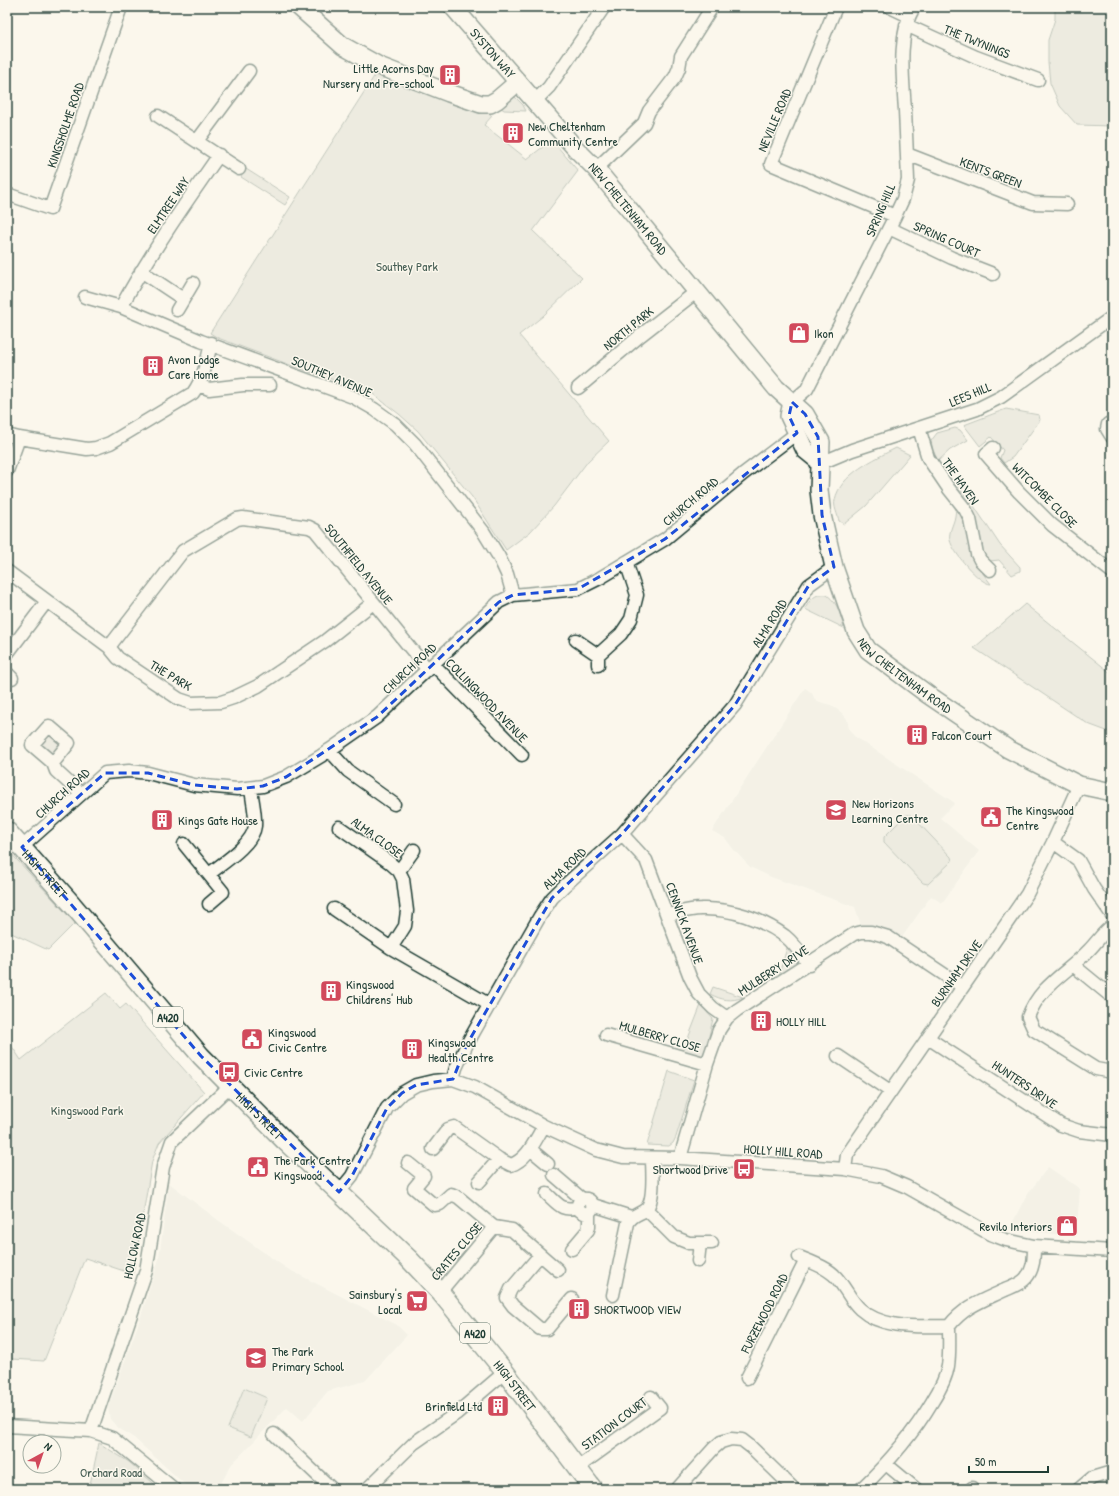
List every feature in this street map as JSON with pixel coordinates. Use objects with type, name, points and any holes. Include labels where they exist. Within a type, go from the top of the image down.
[{"type":"main road","name":"HIGH STREET","points":[[7,831],[71,903],[201,1056],[230,1086],[408,1258],[440,1292],[505,1372],[593,1489]]},
{"type":"street","name":"KINGSHOLME ROAD","points":[[7,194],[50,209],[121,7]]},
{"type":"street","points":[[299,7],[343,46],[379,66],[481,104],[490,104],[497,100],[518,82]]},
{"type":"street","name":"SYSTON WAY","points":[[453,7],[518,82]]},
{"type":"street","points":[[535,101],[550,87],[604,7]]},
{"type":"street","points":[[596,170],[644,123],[649,111],[675,77],[679,68],[681,56],[712,7]]},
{"type":"street","name":"NEVILLE ROAD","points":[[836,7],[771,164],[895,216]]},
{"type":"street","points":[[890,7],[910,16]]},
{"type":"street","name":"SPRING HILL","points":[[792,402],[807,389],[895,216],[908,180],[903,65],[910,16]]},
{"type":"street","name":"THE TWYNINGS","points":[[910,16],[976,58],[1038,80]]},
{"type":"street","points":[[197,141],[249,71]]},
{"type":"street","name":"NEW CHELTENHAM ROAD","points":[[518,82],[596,170],[776,388],[806,414],[821,442],[819,490],[822,515],[834,567],[856,631],[868,650],[927,694],[1002,746],[1079,785],[1112,792]]},
{"type":"street","points":[[158,116],[240,169]]},
{"type":"street","name":"KENTS GREEN","points":[[907,154],[1034,203],[1068,204]]},
{"type":"street","name":"ELMTREE WAY","points":[[121,307],[141,271],[170,226],[219,155]]},
{"type":"street","name":"SPRING COURT","points":[[889,228],[952,258],[993,274]]},
{"type":"street","points":[[141,271],[183,299]]},
{"type":"street","points":[[177,310],[193,284]]},
{"type":"street","name":"NORTH PARK","points":[[578,388],[641,335],[696,292]]},
{"type":"street","points":[[7,471],[13,436],[81,448],[96,448],[110,443],[185,399],[193,393],[199,385],[211,343],[201,341],[121,307],[85,297]]},
{"type":"street","name":"LEES HILL","points":[[821,463],[852,450],[977,409],[1000,397],[1110,322]]},
{"type":"street","name":"SOUTHEY AVENUE","points":[[211,343],[353,397],[374,409],[395,424],[415,444],[483,531],[508,574],[513,595]]},
{"type":"street","points":[[199,385],[210,389],[243,385],[270,385]]},
{"type":"street","points":[[792,402],[789,416],[805,450],[821,463]]},
{"type":"street","points":[[1112,422],[1108,424],[1107,429],[1112,437]]},
{"type":"street","name":"THE HAVEN","points":[[919,428],[928,458],[945,484],[965,509],[970,519],[977,554],[980,560],[990,570]]},
{"type":"street","name":"CHURCH ROAD","points":[[22,847],[105,773],[129,771],[148,773],[194,785],[237,789],[263,786],[286,777],[377,717],[499,602],[513,595],[578,589],[626,562],[665,539],[743,474],[797,433]]},
{"type":"street","name":"WITCOMBE CLOSE","points":[[992,448],[986,454],[1019,492],[1052,525],[1112,572]]},
{"type":"street","name":"SOUTHFIELD AVENUE","points":[[109,647],[183,551],[237,519],[243,518],[309,527],[315,530],[373,604],[430,667]]},
{"type":"street","points":[[576,640],[598,660],[621,634],[631,619],[637,595],[626,562]]},
{"type":"street","name":"ALMA ROAD","points":[[453,1079],[456,1068],[468,1044],[540,916],[552,898],[622,834],[735,705],[809,585],[834,567]]},
{"type":"street","name":"THE PARK","points":[[7,571],[109,647],[118,658],[179,699],[191,703],[221,702],[258,686],[325,641],[373,604]]},
{"type":"street","points":[[7,654],[46,601]]},
{"type":"street","name":"COLLINGWOOD AVENUE","points":[[430,667],[522,755]]},
{"type":"street","points":[[329,750],[348,771],[394,804]]},
{"type":"street","points":[[53,763],[56,772],[81,794]]},
{"type":"street","name":"BURNHAM DRIVE","points":[[845,1169],[847,1155],[1027,894],[1079,785]]},
{"type":"street","points":[[209,874],[244,845],[252,835],[255,825],[251,788]]},
{"type":"street","name":"ALMA CLOSE","points":[[339,827],[390,862],[399,870],[403,879],[407,911],[405,926],[391,948]]},
{"type":"street","name":"CENNICK AVENUE","points":[[622,834],[646,860],[668,915],[690,977],[700,994],[713,1008],[727,1018]]},
{"type":"street","points":[[1053,842],[1078,860],[1094,889],[1112,915]]},
{"type":"street","points":[[184,844],[223,892],[209,904]]},
{"type":"street","name":"ALMA CLOSE","points":[[399,870],[414,850]]},
{"type":"street","points":[[334,909],[391,948],[490,1005]]},
{"type":"street","points":[[668,915],[701,909],[743,914],[765,923],[785,936],[798,949],[809,965]]},
{"type":"street","points":[[1112,926],[1107,929],[1090,950],[1047,986],[1033,1004],[1028,1017],[1034,1030],[1096,1070],[1112,1072]]},
{"type":"street","name":"MULBERRY DRIVE","points":[[680,1158],[707,1064],[719,1030],[727,1018],[854,934],[872,932],[888,937],[963,986]]},
{"type":"street","points":[[1073,965],[1112,997]]},
{"type":"street","name":"MULBERRY CLOSE","points":[[606,1035],[707,1064]]},
{"type":"street","name":"HUNTERS DRIVE","points":[[928,1038],[1061,1125],[1079,1131],[1112,1135]]},
{"type":"street","points":[[838,1056],[890,1091]]},
{"type":"street","points":[[339,1192],[352,1176],[387,1108],[402,1093],[416,1085],[433,1081],[453,1079]]},
{"type":"street","name":"HOLLY HILL ROAD","points":[[453,1079],[475,1087],[544,1126],[596,1150],[623,1157],[680,1158],[845,1169],[881,1176],[907,1187],[990,1234],[1006,1240],[1034,1246],[1112,1251]]},
{"type":"street","name":"HOLLOW ROAD","points":[[91,1431],[146,1271],[163,1167],[172,1141],[230,1086]]},
{"type":"street","points":[[433,1149],[448,1128],[454,1127],[499,1159],[511,1165],[526,1155],[544,1126]]},
{"type":"street","points":[[530,1149],[548,1164]]},
{"type":"street","points":[[547,1194],[563,1208],[569,1209],[585,1206],[631,1216],[646,1209],[651,1201],[652,1158]]},
{"type":"street","points":[[479,1182],[499,1159]]},
{"type":"street","name":"CRATES CLOSE","points":[[408,1163],[424,1176],[414,1188],[434,1205],[440,1204],[451,1194],[458,1197],[494,1227],[512,1230],[558,1270]]},
{"type":"street","points":[[554,1175],[585,1206],[589,1226],[588,1230],[572,1249]]},
{"type":"street","points":[[646,1209],[674,1237],[689,1243],[712,1243]]},
{"type":"street","points":[[613,1295],[628,1223],[631,1216]]},
{"type":"street","name":"CRATES CLOSE","points":[[440,1292],[494,1227]]},
{"type":"street","points":[[698,1261],[700,1243]]},
{"type":"street","points":[[861,1489],[886,1464],[919,1425],[942,1385],[948,1367],[948,1326],[956,1316],[966,1309],[1026,1279],[1032,1269],[1034,1246]]},
{"type":"street","points":[[540,1255],[511,1289],[507,1298],[513,1306],[540,1330],[547,1330],[572,1299]]},
{"type":"street","name":"FURZEWOOD ROAD","points":[[747,1378],[802,1258],[827,1269],[836,1277],[860,1310],[880,1321],[905,1326],[948,1326]]},
{"type":"street","points":[[367,1489],[414,1443],[457,1413],[505,1372]]},
{"type":"street","name":"STATION COURT","points":[[577,1468],[660,1408],[651,1397]]},
{"type":"street","points":[[7,1426],[91,1431],[112,1438],[174,1489]]},
{"type":"street","points":[[274,1434],[332,1489]]},
{"type":"street","points":[[677,1489],[714,1448],[721,1442],[731,1439],[742,1440],[751,1447],[794,1489]]},
{"type":"street","points":[[886,1464],[916,1489]]},
{"type":"street","points":[[1079,1489],[1092,1478],[1112,1472]]},
{"type":"highlighted area","points":[[792,402],[805,414],[818,437],[822,515],[834,567],[809,585],[735,705],[622,834],[552,898],[467,1044],[453,1079],[416,1085],[402,1093],[387,1108],[352,1176],[339,1192],[201,1056],[22,847],[105,773],[148,773],[194,785],[237,789],[263,786],[286,777],[377,717],[499,602],[513,595],[578,589],[665,539],[797,433],[789,416]]},
{"type":"shaded area","name":"New Horizons Learning Centre","points":[[805,688],[812,693],[815,700],[831,705],[842,713],[847,719],[849,729],[854,736],[955,803],[940,818],[979,851],[942,903],[931,896],[900,940],[862,928],[855,907],[771,877],[750,867],[725,838],[712,831]]},
{"type":"shaded area","points":[[1048,1167],[1080,1189],[1076,1237],[1010,1228],[1025,1198]]},
{"type":"shaded area","name":"The Park Primary School","points":[[169,1183],[286,1268],[397,1325],[407,1335],[365,1381],[328,1391],[303,1421],[287,1407],[231,1465],[218,1489],[190,1489],[134,1438],[117,1427],[110,1419],[108,1408],[140,1319],[159,1259]]},
{"type":"green space","points":[[1055,7],[1112,7],[1112,126],[1077,125],[1060,106],[1050,83],[1048,62],[1048,40],[1055,19]]},
{"type":"green space","name":"Southey Park","points":[[375,75],[449,102],[483,109],[492,116],[484,125],[527,159],[552,140],[578,171],[533,231],[582,278],[543,316],[519,335],[609,441],[588,461],[554,506],[530,532],[506,550],[472,497],[418,431],[369,391],[306,371],[218,338],[210,333]]},
{"type":"green space","points":[[515,97],[523,105],[526,111],[504,110],[500,107],[511,98]]},
{"type":"green space","points":[[246,169],[290,197],[285,205],[241,177]]},
{"type":"green space","points":[[1006,409],[1039,415],[1040,420],[1013,457],[1004,463],[1000,458],[1003,450],[991,437],[980,446],[964,425]]},
{"type":"green space","points":[[955,428],[960,430],[968,440],[950,450],[938,461],[931,441],[937,433]]},
{"type":"green space","points":[[896,448],[910,455],[866,506],[844,524],[839,521],[835,508],[835,502],[838,491],[844,482],[869,462]]},
{"type":"green space","points":[[950,480],[954,482],[974,506],[1000,545],[1020,567],[1020,571],[1012,575],[999,560],[990,561],[984,558]]},
{"type":"green space","points":[[955,503],[963,516],[975,560],[991,584],[986,583],[973,573],[952,545],[950,534],[955,514]]},
{"type":"green space","points":[[818,595],[827,595],[831,598],[838,610],[844,628],[805,609],[810,601]]},
{"type":"green space","points":[[1025,604],[1112,674],[1112,733],[1088,724],[974,648]]},
{"type":"green space","points":[[50,733],[60,739],[61,745],[54,753],[47,751],[41,745],[42,740]]},
{"type":"green space","points":[[906,815],[911,815],[951,857],[952,861],[928,884],[923,883],[884,842],[884,837]]},
{"type":"green space","points":[[7,849],[75,923],[48,950],[7,931]]},
{"type":"green space","points":[[788,945],[797,958],[797,964],[777,980]]},
{"type":"green space","points":[[713,987],[743,997],[731,1000],[718,998],[710,994]]},
{"type":"green space","name":"Kingswood Park","points":[[106,993],[120,1009],[126,1004],[204,1092],[159,1143],[152,1161],[133,1274],[85,1258],[44,1361],[12,1359],[7,1410],[7,1039],[21,1060]]},
{"type":"green space","points":[[701,1005],[713,1019],[705,1053],[700,1057],[682,1054]]},
{"type":"green space","points":[[669,1071],[694,1080],[673,1143],[669,1146],[647,1145]]},
{"type":"green space","points":[[244,1388],[267,1398],[251,1437],[228,1428]]},
{"type":"green space","name":"Orchard Road","points":[[99,1443],[129,1462],[160,1489],[89,1489]]},
{"type":"place","name":"Little Acorns Day Nursery and Pre-school","points":[[450,75]]},
{"type":"place","name":"New Cheltenham Community Centre","points":[[513,133]]},
{"type":"place","name":"Ikon","points":[[799,333]]},
{"type":"place","name":"Avon Lodge Care Home","points":[[153,366]]},
{"type":"place","name":"Falcon Court","points":[[917,735]]},
{"type":"place","name":"New Horizons Learning Centre","points":[[836,810]]},
{"type":"place","name":"The Kingswood Centre","points":[[991,817]]},
{"type":"place","name":"Kings Gate House","points":[[162,820]]},
{"type":"place","name":"Kingswood Childrens' Hub","points":[[331,991]]},
{"type":"place","name":"HOLLY HILL","points":[[761,1021]]},
{"type":"place","name":"Kingswood Civic Centre","points":[[252,1039]]},
{"type":"place","name":"Kingswood Health Centre","points":[[412,1049]]},
{"type":"place","name":"Civic Centre","points":[[229,1072]]},
{"type":"place","name":"The Park Centre Kingswood","points":[[258,1167]]},
{"type":"place","name":"Shortwood Drive","points":[[744,1169]]},
{"type":"place","name":"Revilo Interiors","points":[[1067,1226]]},
{"type":"place","name":"Sainsbury's Local","points":[[417,1301]]},
{"type":"place","name":"SHORTWOOD VIEW","points":[[579,1309]]},
{"type":"place","name":"The Park Primary School","points":[[256,1358]]},
{"type":"place","name":"Brinfield Ltd","points":[[498,1406]]}]
